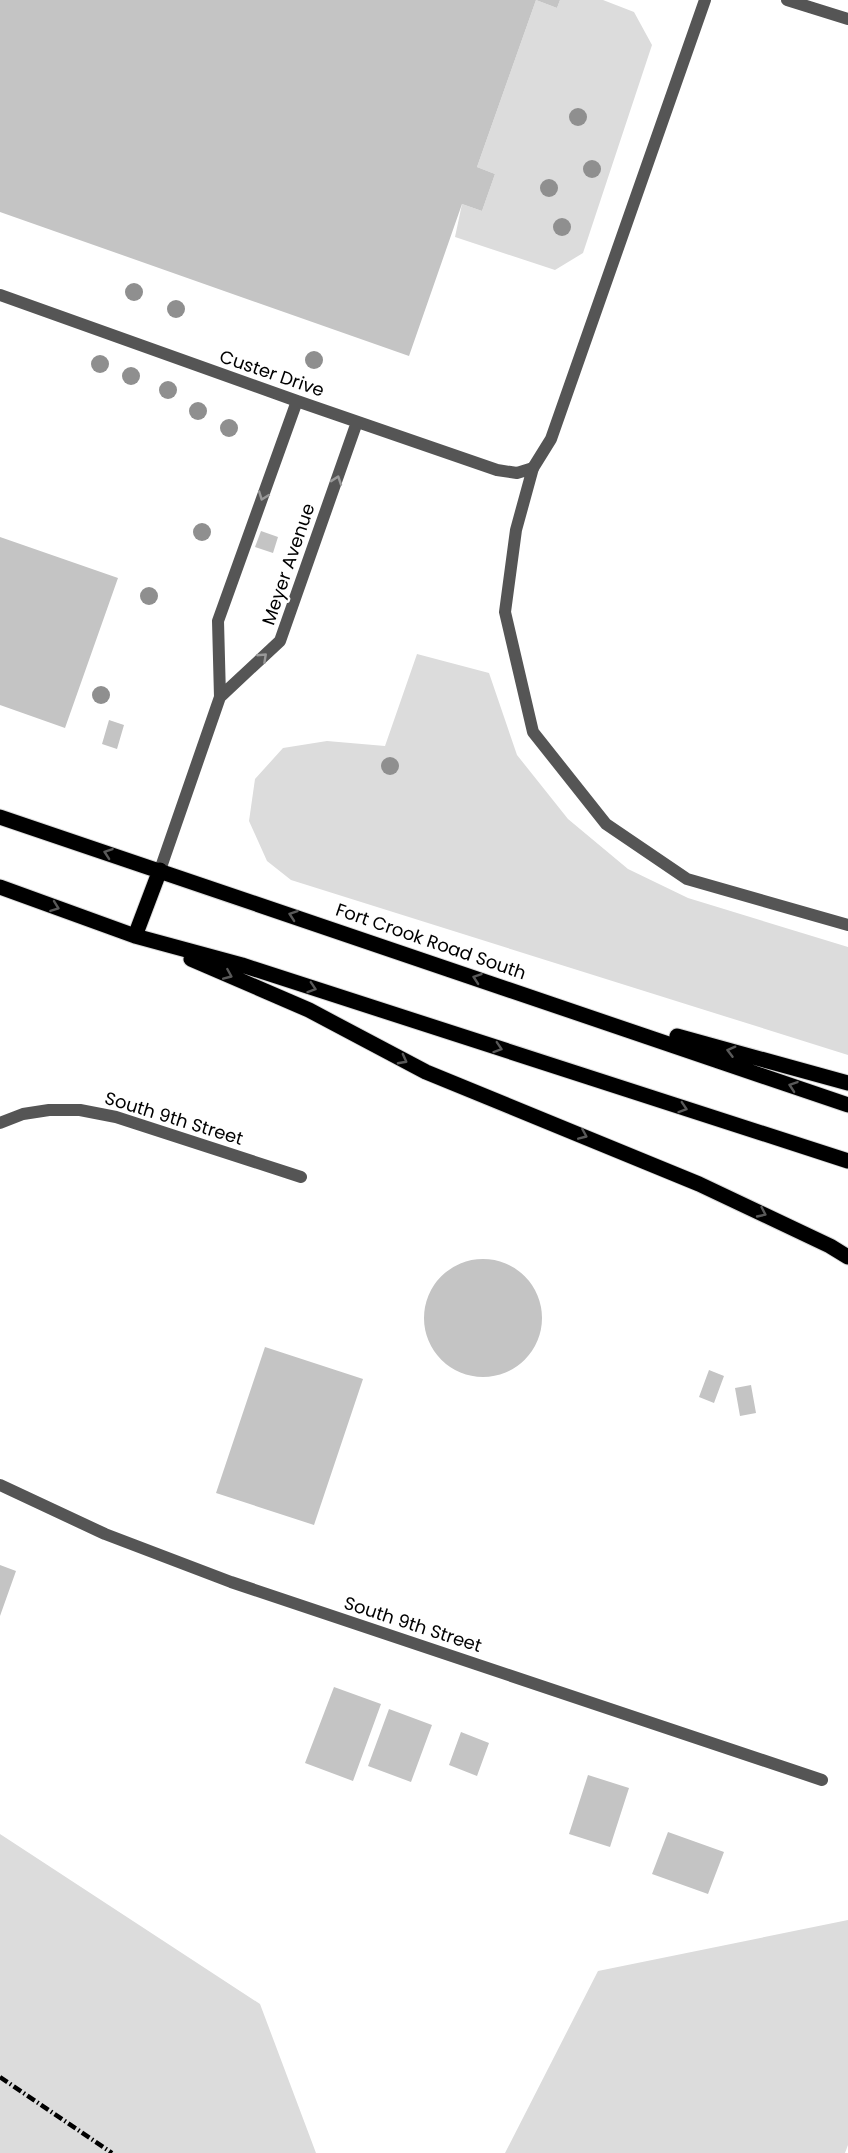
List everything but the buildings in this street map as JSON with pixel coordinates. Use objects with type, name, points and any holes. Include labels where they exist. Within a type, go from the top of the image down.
[{"type":"main road","name":"Fort Crook Road South","points":[[0,816],[848,1105]]},
{"type":"main road","points":[[135,936],[160,870]]},
{"type":"main road","points":[[0,887],[135,936],[309,1010],[426,1072],[699,1184],[830,1246],[848,1257]]},
{"type":"main road","points":[[135,936],[242,965],[848,1161]]},
{"type":"main road","points":[[533,997],[848,1083]]},
{"type":"street","points":[[705,0],[551,439],[533,468],[516,530],[505,612],[533,732],[606,824],[687,879],[848,925]]},
{"type":"street","points":[[787,0],[848,19]]},
{"type":"street","name":"Custer Drive","points":[[0,295],[497,470],[517,473],[533,468]]},
{"type":"street","name":"Meyer Avenue","points":[[160,870],[220,698],[218,621],[297,401]]},
{"type":"street","name":"Meyer Avenue","points":[[220,698],[280,641],[357,422]]},
{"type":"street","name":"South 9th Street","points":[[0,1124],[23,1114],[49,1110],[80,1110],[116,1117],[301,1177]]},
{"type":"street","name":"South 9th Street","points":[[0,1485],[105,1534],[231,1582],[822,1780]]},
{"type":"shaded area","points":[[536,0],[557,8],[560,0],[603,0],[634,12],[652,45],[583,253],[555,270],[455,237],[462,204],[482,211],[495,174],[477,167]]},
{"type":"shaded area","points":[[417,654],[489,673],[517,755],[568,819],[628,869],[688,898],[848,947],[848,1055],[291,880],[267,861],[249,821],[255,779],[283,748],[327,741],[385,746]]},
{"type":"shaded area","points":[[0,1834],[260,2004],[316,2153],[0,2153]]},
{"type":"shaded area","points":[[848,1920],[848,2145],[845,2153],[505,2153],[598,1971]]},
{"type":"railway","points":[[0,2077],[112,2153]]}]
